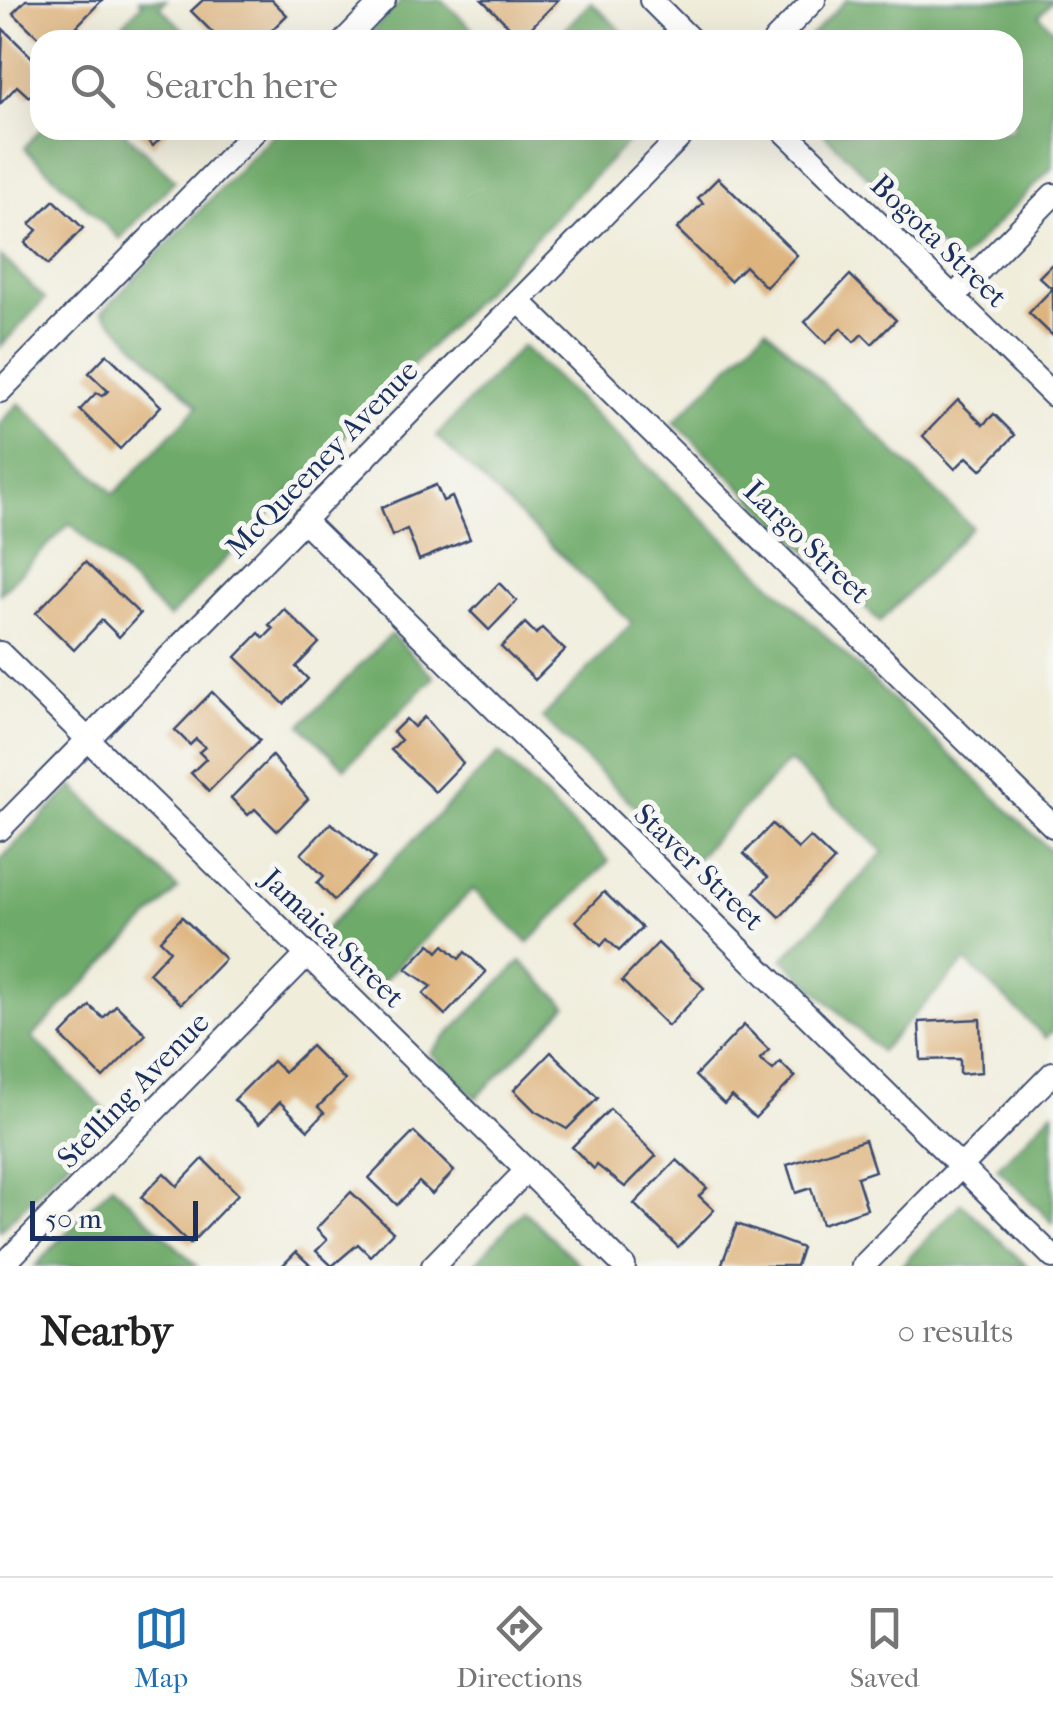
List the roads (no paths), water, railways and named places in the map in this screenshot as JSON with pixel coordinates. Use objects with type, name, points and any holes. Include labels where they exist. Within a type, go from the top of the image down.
[{"type":"street","points":[[355,30],[384,0]]},
{"type":"street","points":[[650,0],[681,30]]},
{"type":"street","points":[[785,30],[814,0]]},
{"type":"street","points":[[0,391],[246,140]]},
{"type":"street","name":"McQueeney Avenue","points":[[0,830],[677,140]]},
{"type":"street","name":"Bogota Street","points":[[793,140],[1053,395]]},
{"type":"street","points":[[954,297],[1053,195]]},
{"type":"street","name":"Largo Street","points":[[519,301],[1053,826]]},
{"type":"street","name":"Staver Street","points":[[304,520],[1053,1257]]},
{"type":"street","name":"Jamaica Street","points":[[0,654],[624,1266]]},
{"type":"street","name":"Stelling Avenue","points":[[2,1266],[307,956]]},
{"type":"street","points":[[864,1266],[1053,1073]]},
{"type":"street","points":[[433,1266],[527,1170]]}]
